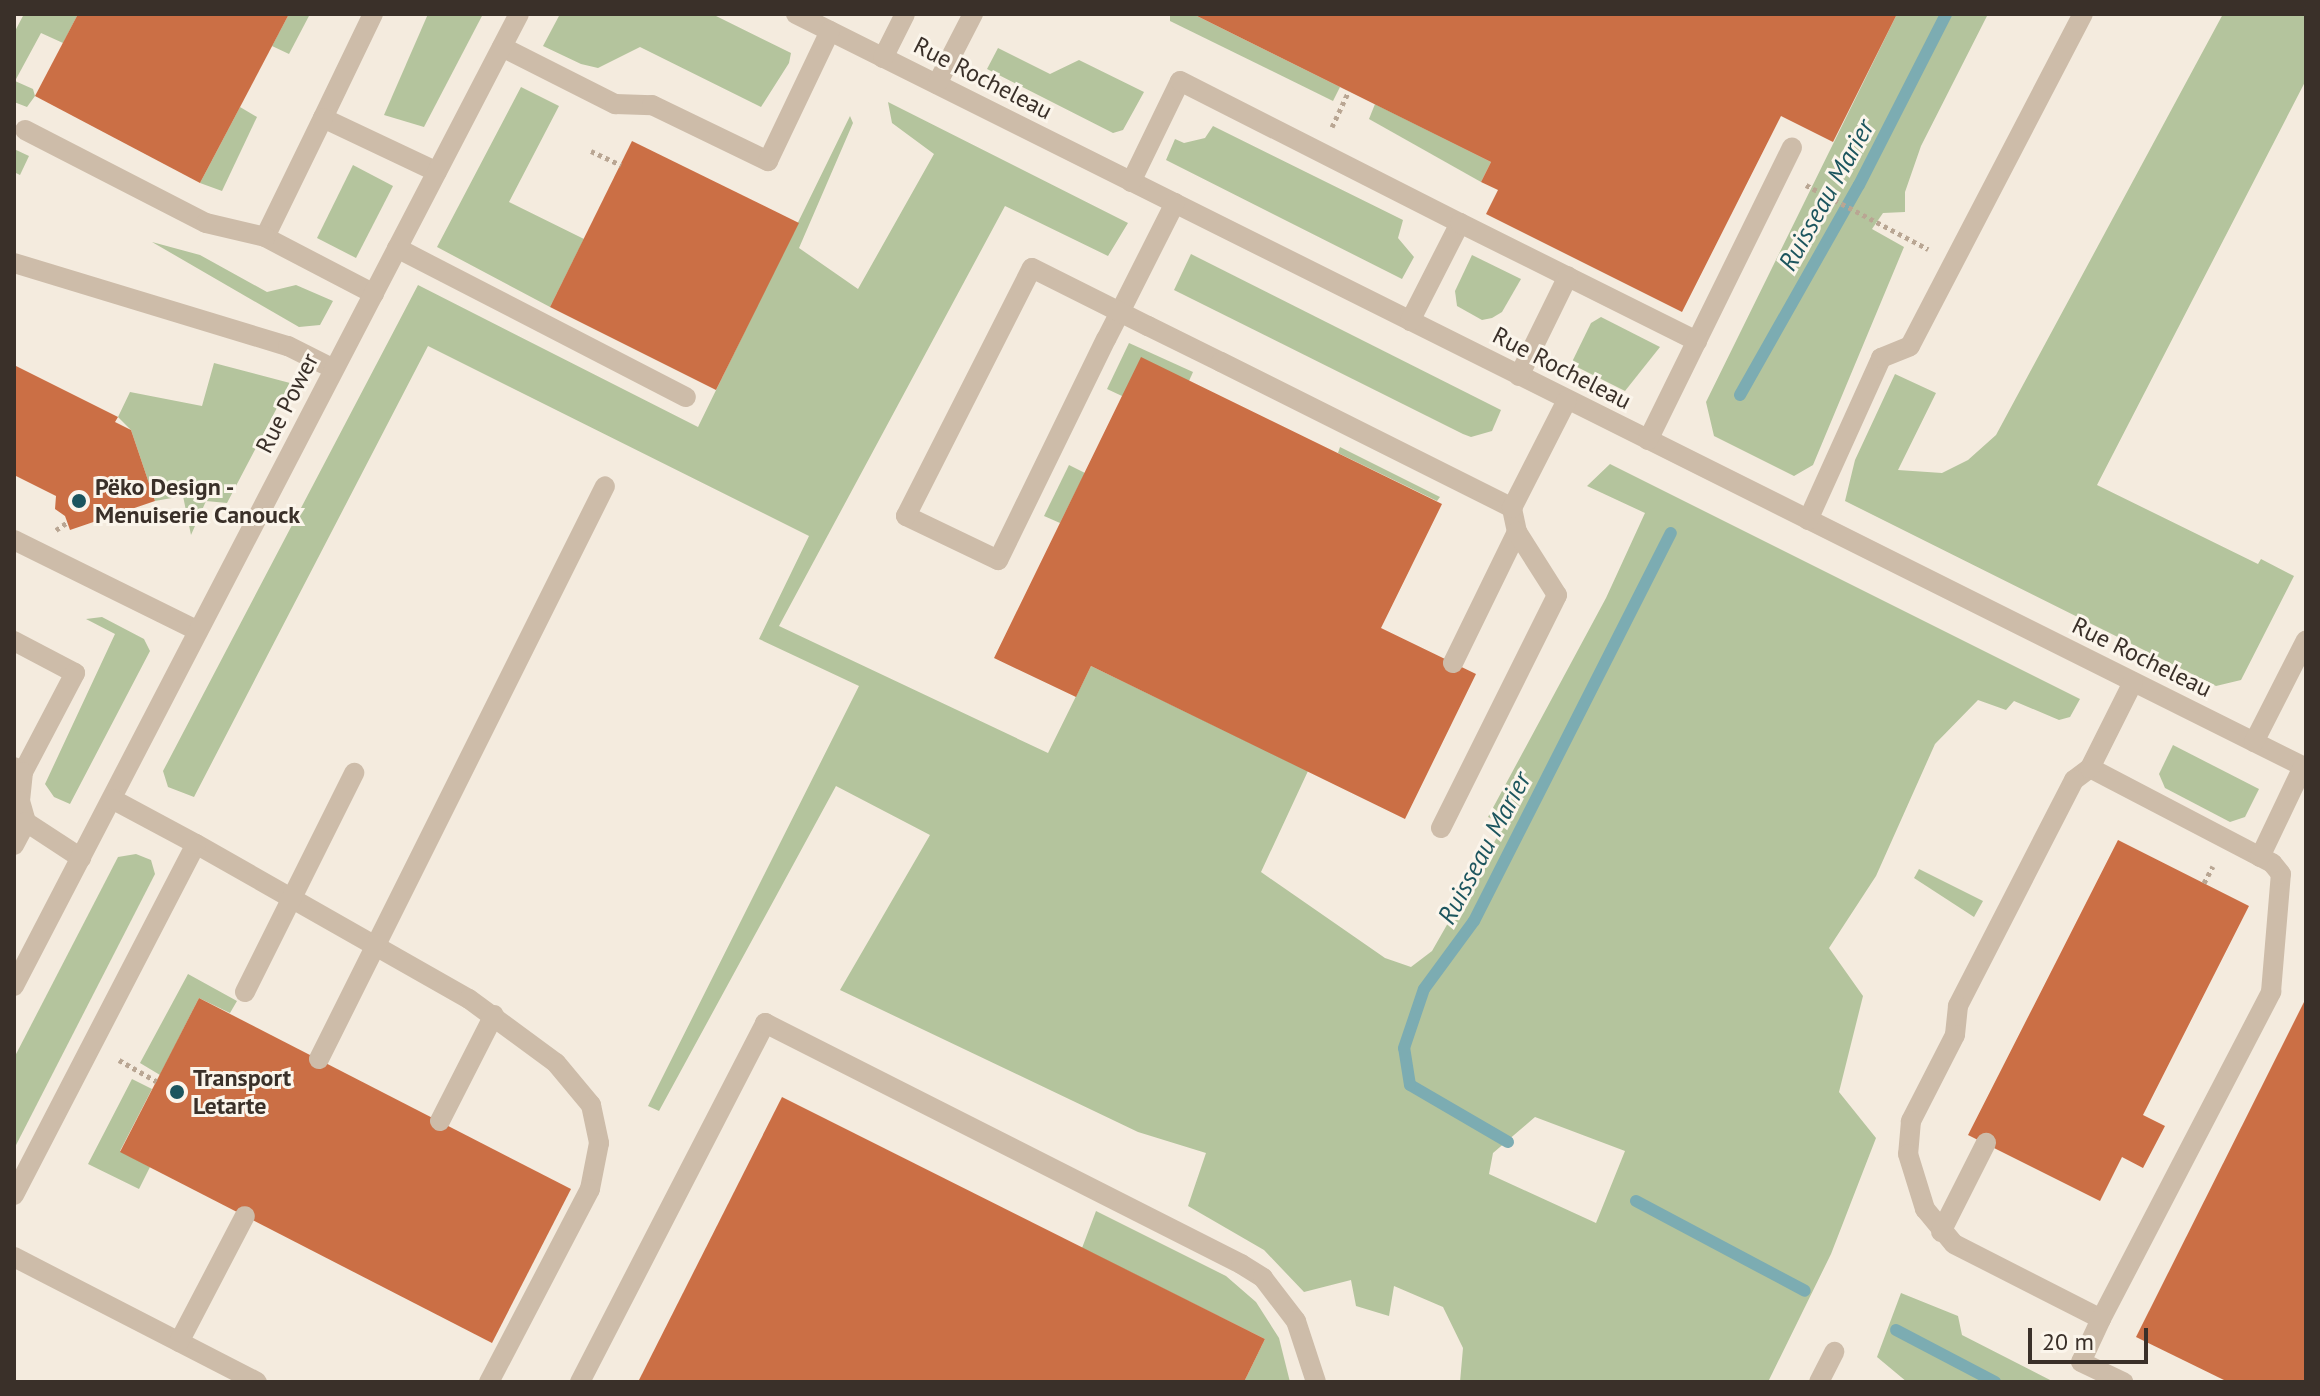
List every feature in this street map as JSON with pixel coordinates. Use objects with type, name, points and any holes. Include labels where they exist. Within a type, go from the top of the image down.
[{"type":"street","points":[[265,237],[373,14]]},
{"type":"street","name":"Rue Power","points":[[14,986],[519,14]]},
{"type":"street","name":"Rue Rocheleau","points":[[796,14],[2304,768]]},
{"type":"street","points":[[883,58],[905,14]]},
{"type":"street","points":[[937,84],[973,14]]},
{"type":"street","points":[[1808,520],[1881,358],[1910,346],[2083,14]]},
{"type":"street","points":[[502,47],[615,104],[652,105],[768,161],[830,31]]},
{"type":"street","points":[[1131,182],[1180,81],[1697,341]]},
{"type":"street","points":[[323,118],[437,172]]},
{"type":"street","points":[[25,130],[206,223],[265,237],[374,294]]},
{"type":"street","points":[[1648,440],[1792,147]]},
{"type":"street","points":[[1175,203],[1120,312],[998,560],[906,516],[1032,268],[1120,312],[1479,492],[1512,508]]},
{"type":"street","points":[[1410,321],[1460,223]]},
{"type":"street","points":[[397,248],[686,397]]},
{"type":"street","points":[[14,263],[288,346],[334,369]]},
{"type":"street","points":[[1519,376],[1568,276]]},
{"type":"street","points":[[1441,828],[1557,595],[1517,532],[1512,508],[1567,400]]},
{"type":"street","points":[[319,1059],[379,945],[605,486]]},
{"type":"street","points":[[1453,663],[1517,532]]},
{"type":"street","points":[[14,540],[198,631]]},
{"type":"street","points":[[2254,742],[2306,640]]},
{"type":"street","points":[[14,641],[75,673],[19,769],[20,801],[26,822],[81,858]]},
{"type":"street","points":[[2101,1319],[1954,1244],[1941,1232],[1915,1182],[1908,1154],[1911,1121],[1955,1035],[1958,1006],[2074,780],[2090,768],[2133,682]]},
{"type":"street","points":[[2090,768],[2260,857],[2281,874],[2271,992],[2081,1362],[2123,1382]]},
{"type":"street","points":[[2260,857],[2304,768]]},
{"type":"street","points":[[245,992],[354,773]]},
{"type":"street","points":[[112,799],[379,945],[494,1015],[577,1082],[591,1105],[599,1143],[590,1189],[489,1382]]},
{"type":"street","points":[[14,845],[26,822]]},
{"type":"street","points":[[14,1195],[196,844]]},
{"type":"street","points":[[440,1121],[494,1015]]},
{"type":"street","points":[[580,1382],[765,1023],[1241,1264],[1272,1287],[1296,1321],[1316,1382]]},
{"type":"street","points":[[1941,1232],[1986,1143]]},
{"type":"street","points":[[179,1342],[245,1216]]},
{"type":"street","points":[[14,1257],[257,1382]]},
{"type":"street","points":[[1819,1382],[1834,1352]]},
{"type":"path","points":[[591,151],[621,165]]},
{"type":"path","points":[[1811,188],[1909,239]]},
{"type":"path","points":[[137,1070],[156,1081]]},
{"type":"green space","points":[[24,14],[78,14],[63,43],[41,33],[15,81],[33,89],[35,96],[27,107],[14,102],[14,33]]},
{"type":"green space","points":[[289,14],[310,14],[289,54],[272,46]]},
{"type":"green space","points":[[428,14],[483,14],[424,127],[384,115]]},
{"type":"green space","points":[[560,14],[712,14],[791,53],[789,63],[761,107],[640,47],[598,68],[581,64],[543,46]]},
{"type":"green space","points":[[1170,14],[1193,14],[1340,87],[1333,101],[1170,21]]},
{"type":"green space","points":[[1897,14],[1988,14],[1921,146],[1905,192],[1905,212],[1883,213],[1872,229],[1904,247],[1813,465],[1794,476],[1714,436],[1706,402]]},
{"type":"green space","points":[[2223,14],[2306,14],[2306,80],[2097,485],[2258,564],[2261,559],[2294,576],[2241,680],[2216,686],[1845,501],[1855,460],[1895,374],[1936,393],[1898,470],[1942,473],[1968,460],[1996,435]]},
{"type":"green space","points":[[998,48],[1050,74],[1079,60],[1144,92],[1123,130],[1113,133],[987,69]]},
{"type":"green space","points":[[521,87],[559,106],[509,202],[584,239],[550,307],[437,247]]},
{"type":"green space","points":[[888,102],[1128,223],[1108,256],[1005,206],[779,626],[1048,753],[1091,666],[1308,771],[1261,872],[1385,958],[1411,967],[1432,951],[1504,825],[1488,817],[1606,598],[1645,513],[1587,486],[1610,464],[2080,699],[2070,717],[2059,720],[2014,701],[2006,710],[1978,700],[1935,744],[1876,876],[1829,948],[1863,996],[1839,1092],[1876,1138],[1831,1254],[1768,1382],[1460,1382],[1463,1348],[1443,1307],[1394,1286],[1389,1316],[1356,1306],[1351,1280],[1304,1292],[1264,1250],[1188,1206],[1206,1153],[1138,1132],[840,990],[930,835],[836,786],[659,1111],[648,1106],[859,686],[759,639],[809,536],[428,346],[194,797],[168,787],[163,771],[418,285],[698,427],[850,116],[853,123],[799,248],[858,289],[934,154],[892,123]],"holes":[[[1535,1117],[1625,1151],[1596,1223],[1489,1174],[1493,1153]]]},
{"type":"green space","points":[[1375,104],[1491,162],[1481,182],[1369,119]]},
{"type":"green space","points":[[240,107],[257,117],[222,191],[200,183]]},
{"type":"green space","points":[[1213,126],[1403,220],[1398,238],[1414,257],[1402,279],[1166,160],[1175,139],[1184,143],[1205,138]]},
{"type":"green space","points":[[14,149],[29,156],[20,175],[14,172]]},
{"type":"green space","points":[[353,165],[393,186],[356,258],[317,238]]},
{"type":"green space","points":[[152,242],[200,255],[267,292],[296,285],[333,301],[320,325],[299,327]]},
{"type":"green space","points":[[1191,254],[1501,410],[1492,431],[1471,437],[1463,434],[1174,290]]},
{"type":"green space","points":[[1472,255],[1521,279],[1502,312],[1492,318],[1482,320],[1457,306],[1455,291]]},
{"type":"green space","points":[[1601,317],[1660,347],[1625,391],[1571,364],[1591,323]]},
{"type":"green space","points":[[1129,343],[1193,372],[1189,381],[1122,396],[1107,389]]},
{"type":"green space","points":[[214,363],[290,383],[227,503],[206,501],[191,535],[183,496],[155,501],[131,430],[118,417],[130,392],[202,406]]},
{"type":"green space","points":[[1340,447],[1440,497],[1437,501],[1338,453]]},
{"type":"green space","points":[[1069,465],[1085,473],[1060,523],[1044,516]]},
{"type":"green space","points":[[102,617],[144,639],[150,651],[70,804],[54,797],[45,784],[115,634],[86,619]]},
{"type":"green space","points":[[2173,745],[2259,789],[2245,817],[2230,822],[2165,788],[2159,774]]},
{"type":"green space","points":[[136,854],[151,860],[155,874],[14,1149],[14,1058],[118,857]]},
{"type":"green space","points":[[1919,869],[1983,901],[1974,917],[1914,878]]},
{"type":"green space","points":[[188,974],[237,1001],[230,1013],[199,998],[160,1075],[140,1063]]},
{"type":"green space","points":[[132,1079],[152,1089],[120,1151],[150,1167],[139,1189],[88,1164]]},
{"type":"green space","points":[[1096,1211],[1226,1276],[1256,1302],[1279,1338],[1290,1382],[1244,1382],[1265,1339],[1082,1248]]},
{"type":"green space","points":[[1901,1293],[1958,1316],[1962,1335],[2054,1382],[1907,1382],[1877,1357]]},
{"type":"building","points":[[78,14],[289,14],[200,183],[35,96]]},
{"type":"building","points":[[1193,14],[1897,14],[1833,142],[1781,116],[1682,312],[1486,214],[1498,190],[1481,182],[1491,162]]},
{"type":"building","points":[[632,141],[799,223],[716,390],[550,307]]},
{"type":"building","points":[[1141,357],[1442,504],[1381,628],[1476,674],[1405,819],[1091,666],[1076,697],[994,658]]},
{"type":"building","points":[[14,365],[118,417],[115,422],[131,430],[155,501],[70,530],[65,516],[55,509],[56,496],[14,475]]},
{"type":"building","points":[[2118,840],[2249,906],[2143,1115],[2165,1126],[2143,1168],[2122,1157],[2100,1201],[1968,1135]]},
{"type":"building","points":[[199,998],[571,1189],[492,1343],[120,1152]]},
{"type":"building","points":[[2306,998],[2306,1382],[2228,1382],[2136,1337]]},
{"type":"building","points":[[782,1097],[1265,1339],[1244,1382],[638,1382]]},
{"type":"waterway","name":"Ruisseau Marier","points":[[1740,395],[1859,185],[1946,14]]},
{"type":"waterway","name":"Ruisseau Marier","points":[[1508,1142],[1410,1085],[1404,1048],[1424,989],[1474,921],[1671,533]]},
{"type":"waterway","name":"Ruisseau Marier","points":[[1636,1201],[1805,1291]]},
{"type":"waterway","name":"Ruisseau Marier","points":[[1896,1330],[1995,1382]]},
{"type":"place","name":"Pëko Design - Menuiserie Canouck","points":[[79,501]]},
{"type":"place","name":"Transport Letarte","points":[[177,1092]]}]
